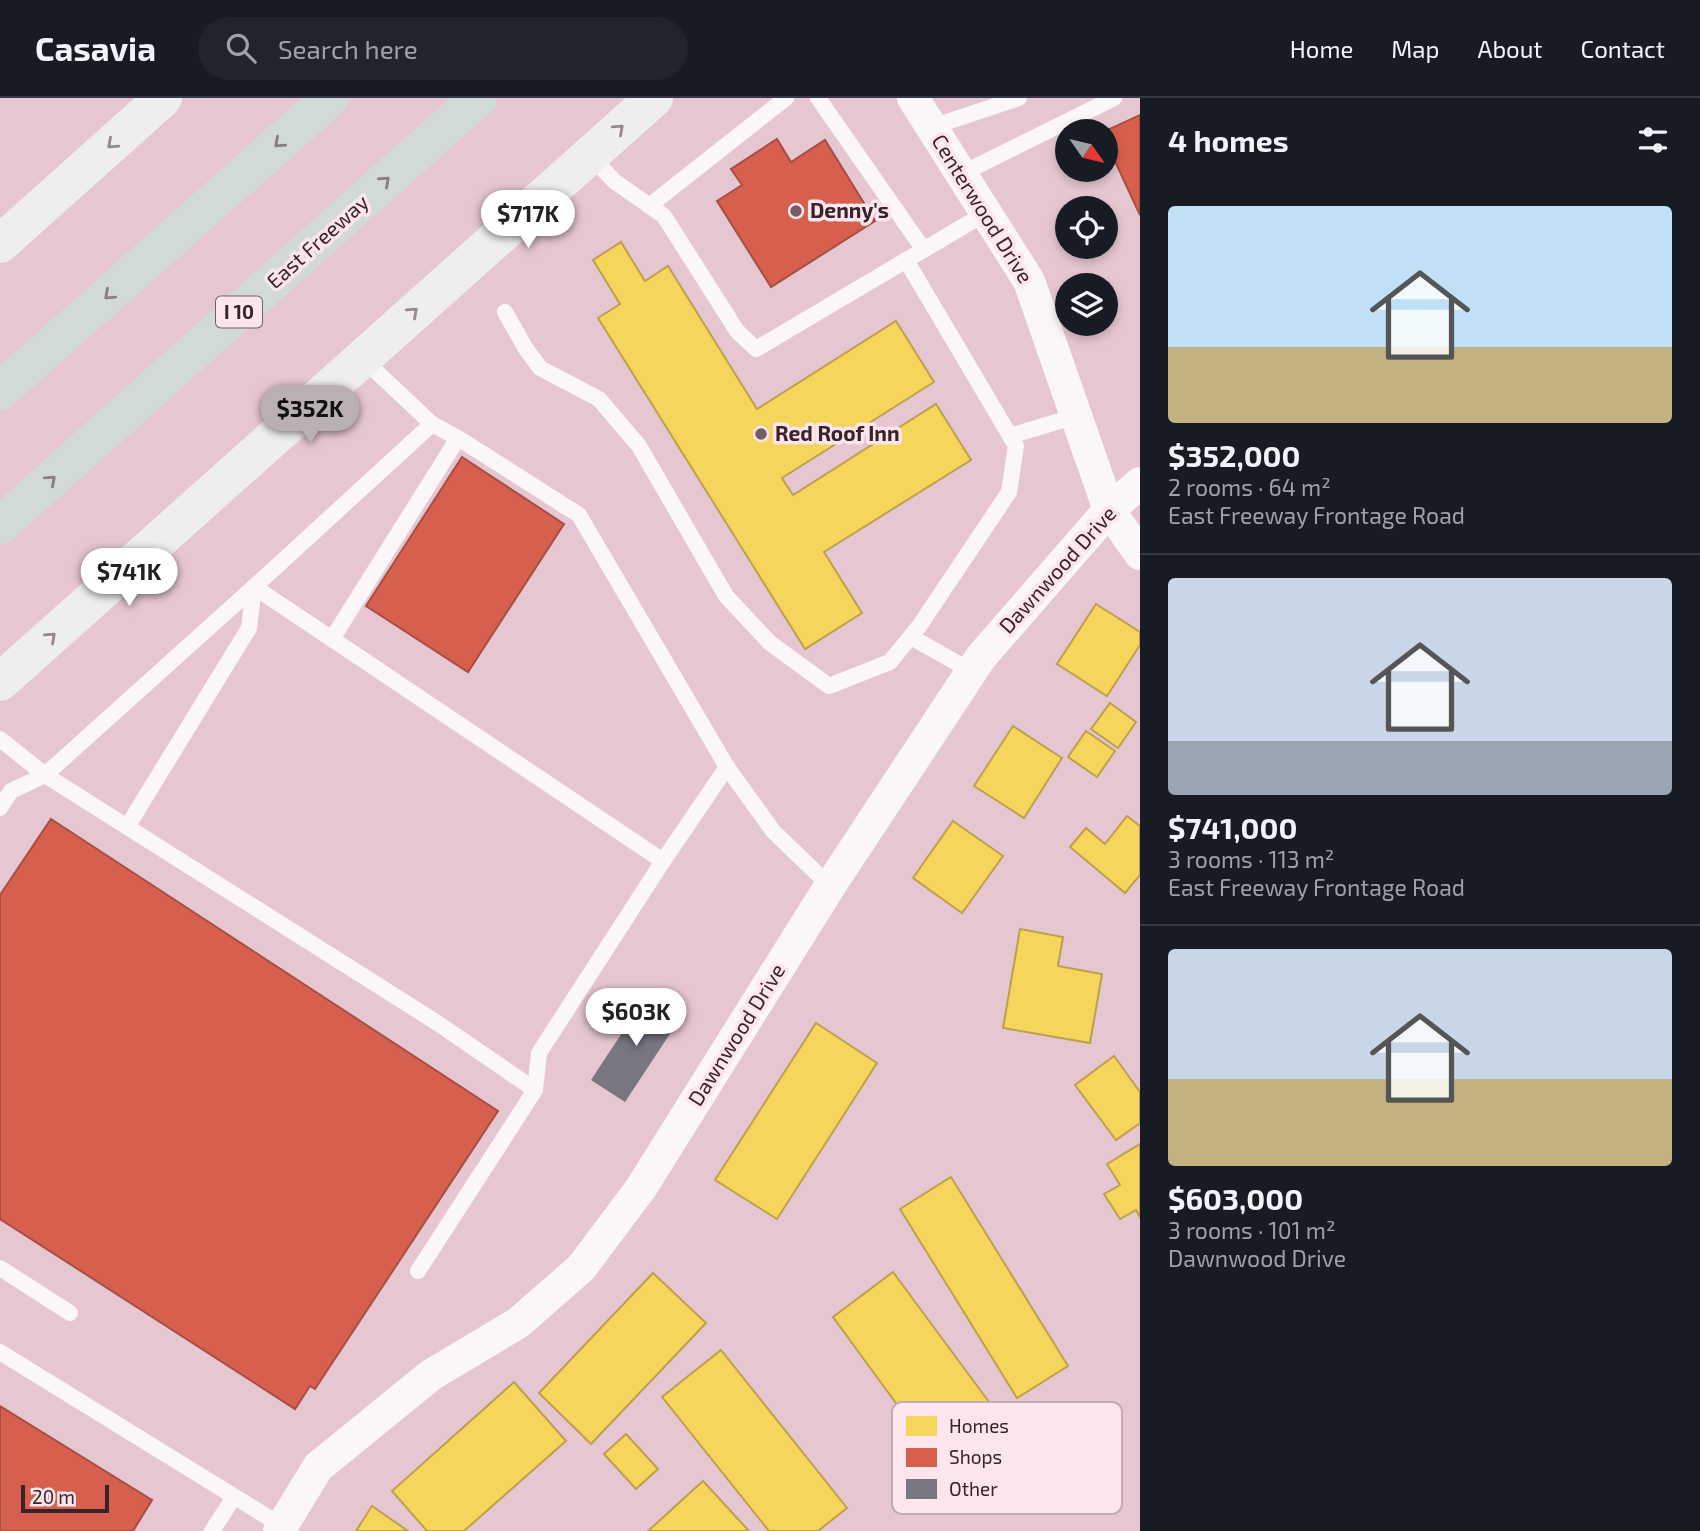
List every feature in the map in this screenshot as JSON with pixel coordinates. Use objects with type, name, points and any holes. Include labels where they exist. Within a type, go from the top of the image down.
[{"type":"highway","points":[[0,391],[330,98]]},
{"type":"highway","name":"East Freeway","points":[[0,525],[478,98]]},
{"type":"main road","points":[[0,244],[163,98]]},
{"type":"main road","points":[[0,682],[654,98]]},
{"type":"street","name":"Centerwood Drive","points":[[913,98],[1029,281],[1109,510],[1140,554]]},
{"type":"street","name":"Dawnwood Drive","points":[[280,1529],[318,1467],[431,1375],[518,1323],[581,1268],[641,1188],[830,886],[971,671],[1109,510],[1140,483]]},
{"type":"lane","points":[[649,206],[786,98]]},
{"type":"lane","points":[[818,98],[924,250]]},
{"type":"lane","points":[[932,127],[1019,98]]},
{"type":"lane","points":[[961,174],[1114,98]]},
{"type":"lane","points":[[590,155],[614,181],[664,216],[737,331],[756,349],[986,213]]},
{"type":"lane","points":[[505,312],[540,368],[599,399],[639,446],[726,596],[770,643],[829,686],[890,662],[920,625],[1009,492],[1016,446],[906,260]]},
{"type":"lane","points":[[362,358],[432,424],[579,515],[727,767],[773,831],[830,886]]},
{"type":"lane","points":[[1010,436],[1076,416]]},
{"type":"lane","points":[[0,808],[11,791],[45,775],[432,424]]},
{"type":"lane","points":[[332,639],[458,438]]},
{"type":"lane","points":[[254,587],[663,861]]},
{"type":"lane","points":[[127,827],[249,628],[254,587]]},
{"type":"lane","points":[[911,637],[971,671]]},
{"type":"lane","points":[[0,738],[45,775],[439,1024],[535,1090]]},
{"type":"lane","points":[[418,1271],[535,1090],[539,1054],[727,767]]},
{"type":"lane","points":[[0,1268],[70,1313]]},
{"type":"lane","points":[[0,1352],[234,1497],[280,1529]]},
{"type":"lane","points":[[212,1531],[234,1497]]},
{"type":"building: Homes","name":"Red Roof Inn","points":[[621,242],[645,281],[668,266],[757,409],[896,321],[934,382],[782,478],[793,495],[936,404],[971,460],[824,552],[862,613],[805,649],[598,318],[620,304],[593,260]]},
{"type":"building: Homes","points":[[1096,604],[1140,632],[1140,645],[1107,696],[1057,664]]},
{"type":"building: Homes","points":[[1110,703],[1136,722],[1118,748],[1091,729]]},
{"type":"building: Homes","points":[[1013,726],[1062,758],[1024,818],[974,786]]},
{"type":"building: Homes","points":[[1086,731],[1115,751],[1097,777],[1068,757]]},
{"type":"building: Homes","points":[[1127,816],[1140,826],[1140,875],[1125,893],[1070,847],[1086,828],[1105,844]]},
{"type":"building: Homes","points":[[953,821],[1003,856],[962,913],[913,878]]},
{"type":"building: Homes","points":[[1020,929],[1063,937],[1058,966],[1102,974],[1090,1043],[1003,1028]]},
{"type":"building: Homes","points":[[816,1023],[877,1063],[777,1219],[715,1180]]},
{"type":"building: Homes","points":[[1114,1056],[1140,1092],[1140,1123],[1116,1140],[1075,1085]]},
{"type":"building: Homes","points":[[1140,1144],[1140,1217],[1136,1210],[1120,1219],[1104,1194],[1120,1185],[1107,1164]]},
{"type":"building: Homes","points":[[951,1177],[1068,1366],[1017,1398],[900,1209]]},
{"type":"building: Homes","points":[[893,1272],[989,1402],[895,1402],[833,1317]]},
{"type":"building: Homes","points":[[653,1273],[706,1323],[591,1444],[539,1393]]},
{"type":"building: Homes","points":[[721,1350],[847,1508],[818,1531],[769,1531],[662,1397]]},
{"type":"building: Homes","points":[[514,1382],[566,1441],[464,1531],[427,1531],[392,1491]]},
{"type":"building: Homes","points":[[626,1434],[658,1469],[636,1489],[604,1454]]},
{"type":"building: Homes","points":[[703,1481],[749,1531],[648,1531]]},
{"type":"building: Homes","points":[[372,1506],[408,1531],[356,1531]]},
{"type":"building: Shops","points":[[1140,115],[1140,215],[1118,168],[1118,125]]},
{"type":"building: Shops","name":"Denny's","points":[[777,139],[791,162],[825,140],[875,221],[771,287],[717,201],[742,185],[731,169]]},
{"type":"building: Shops","points":[[462,457],[564,524],[468,672],[366,606]]},
{"type":"building: Shops","points":[[51,819],[498,1111],[315,1389],[310,1386],[295,1409],[0,1219],[0,895]]},
{"type":"building: Shops","points":[[0,1406],[152,1500],[133,1531],[0,1531]]},
{"type":"building: Other","points":[[647,995],[681,1017],[625,1102],[591,1080]]},
{"type":"place","name":"Denny's","points":[[796,211]]},
{"type":"place","name":"Red Roof Inn","points":[[761,434]]}]
